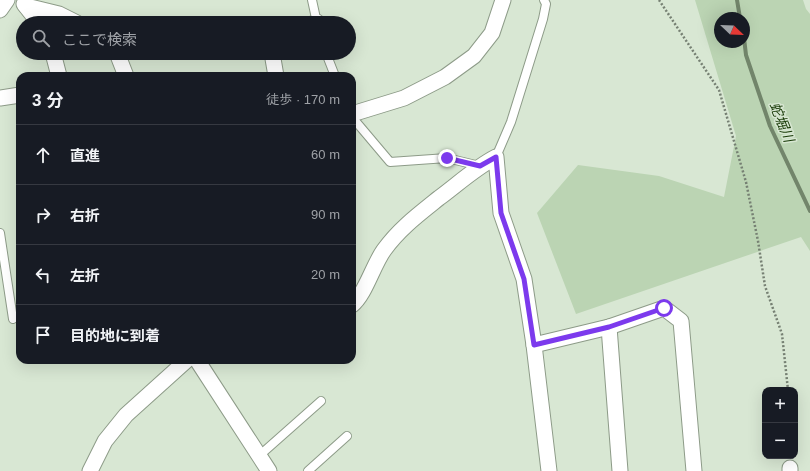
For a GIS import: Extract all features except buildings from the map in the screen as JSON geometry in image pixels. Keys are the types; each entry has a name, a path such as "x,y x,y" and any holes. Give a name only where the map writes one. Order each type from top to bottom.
{"street":[{"path":"0,10 7,0"},
{"path":"356,115 404,98 445,77 474,56 492,33 503,0"},
{"path":"23,3 33,16"},
{"path":"23,3 63,16"},
{"path":"55,60 58,72"},
{"path":"120,60 124,72"},
{"path":"273,60 275,72"},
{"path":"0,98 16,96"},
{"path":"356,302 383,251 401,229 480,166 496,157 501,213 524,279 534,345 549,471"},
{"path":"534,345 609,327 664,308 681,321 694,471"},
{"path":"609,327 620,471"},
{"path":"90,471 105,441 126,415 183,364"},
{"path":"200,364 269,471"}],"lane":[{"path":"312,0 315,16"},
{"path":"496,157 511,122 543,19 546,4 544,0"},
{"path":"329,60 333,72"},
{"path":"356,121 390,162 447,158 480,166"},
{"path":"0,233 13,319 16,317"},
{"path":"260,455 321,401"},
{"path":"308,471 347,436"}],"path":[{"path":"659,0 719,90 746,182 758,241 765,286 782,334 788,387"}],"green space":[{"path":"695,0 803,0 806,9 810,14 810,251 801,237 576,314 537,213 578,165 659,176 724,197 736,136"}],"waterway":[{"name":"蛇堀川","path":"737,0 739,12"},
{"name":"蛇堀川","path":"745,48 746,55 770,126 810,211"}],"route":[{"path":"447,158 480,166 496,157 501,213 524,279 534,345 609,327 664,308"}]}
